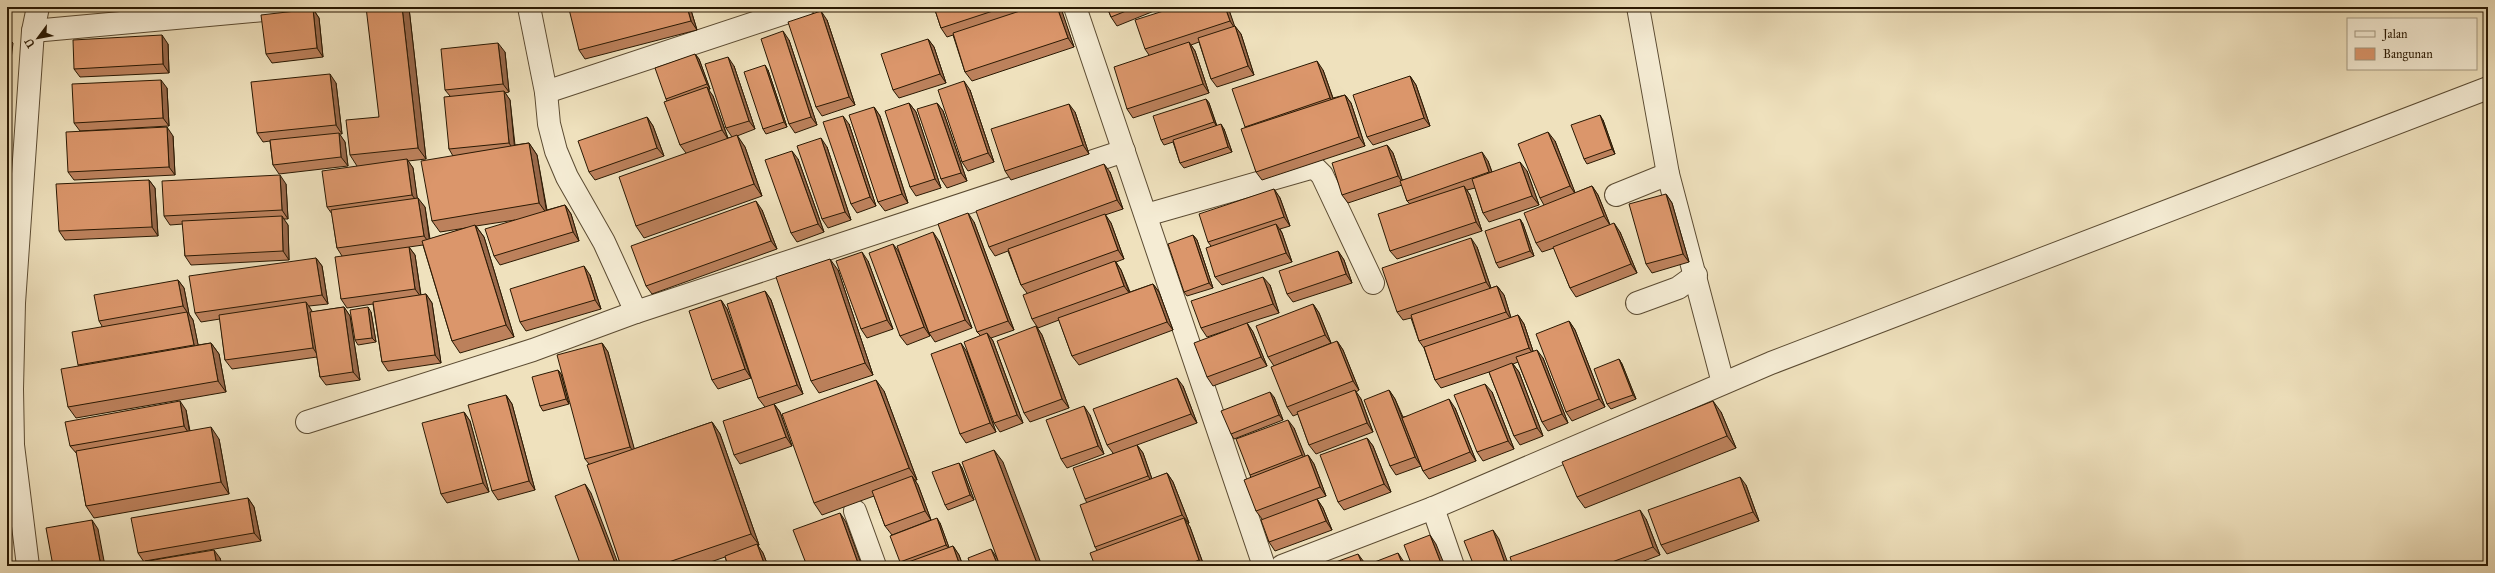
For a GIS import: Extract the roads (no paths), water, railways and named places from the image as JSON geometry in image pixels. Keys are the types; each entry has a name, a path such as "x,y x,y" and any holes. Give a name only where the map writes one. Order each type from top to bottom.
{"street":[{"path":"28,566 13,445 12,389 14,302 33,32 38,7"},
{"path":"33,32 296,7"},
{"path":"530,7 546,92 549,124 556,151 571,184 604,242 636,312"},
{"path":"546,92 803,7"},
{"path":"1075,7 1264,566"},
{"path":"1638,7 1668,174 1726,382"},
{"path":"1282,566 1433,508 1772,363 2488,88"},
{"path":"307,422 533,350 636,312 1124,151"},
{"path":"1146,215 1314,167 1322,175 1373,282"},
{"path":"1616,196 1668,174"},
{"path":"1637,303 1678,288 1696,275"},
{"path":"1433,508 1453,566"},
{"path":"855,511 875,566"}]}
